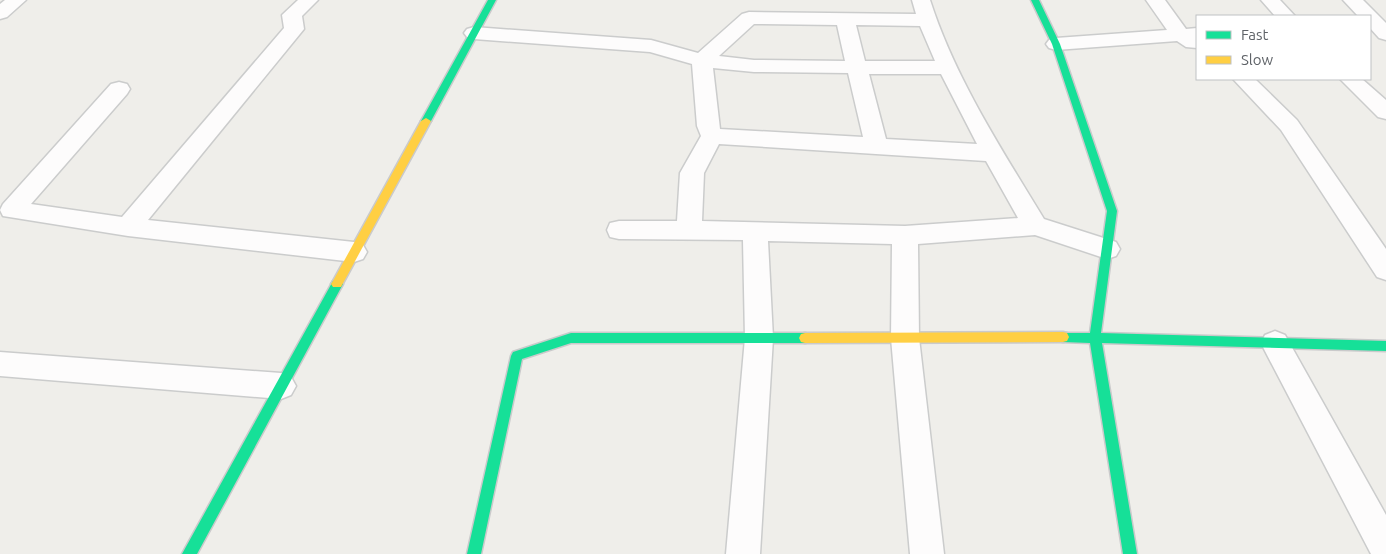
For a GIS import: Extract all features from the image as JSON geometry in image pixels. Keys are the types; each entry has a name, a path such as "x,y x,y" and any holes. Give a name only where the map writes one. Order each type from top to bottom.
{"street":[{"path":"0,13 17,0"},
{"path":"128,227 294,29 292,15 309,0"},
{"path":"189,554 492,0"},
{"path":"1035,0 1056,44 1112,211 1095,337 1130,554"},
{"path":"1156,0 1189,35 1196,46"},
{"path":"1270,0 1284,15"},
{"path":"1352,0 1368,15"},
{"path":"702,60 748,18 845,19 924,10 948,68 991,153 1035,226"},
{"path":"845,19 876,146"},
{"path":"474,32 651,46 702,60 754,66 948,68"},
{"path":"1056,44 1189,35"},
{"path":"702,60 708,126 712,136"},
{"path":"1243,80 1289,125 1386,270"},
{"path":"1351,80 1386,112"},
{"path":"119,89 12,210 128,227 354,252"},
{"path":"712,136 991,153"},
{"path":"689,230 692,173 712,136"},
{"path":"619,230 755,230 905,235 1035,226 1107,249"},
{"path":"743,554 759,338 755,230"},
{"path":"905,235 905,338 927,554"},
{"path":"474,554 517,356 571,338 1095,337 1386,346"},
{"path":"1275,343 1386,548"},
{"path":"0,364 281,386"}],"traffic: fast":[{"path":"426,121 492,0"},
{"path":"1035,0 1056,44 1112,211 1095,337 1130,554"},
{"path":"189,554 337,284"},
{"path":"1063,337 1386,346"},
{"path":"474,554 517,356 571,338 805,338"}],"traffic: slow":[{"path":"337,284 426,121"},
{"path":"805,338 1063,337"}]}
